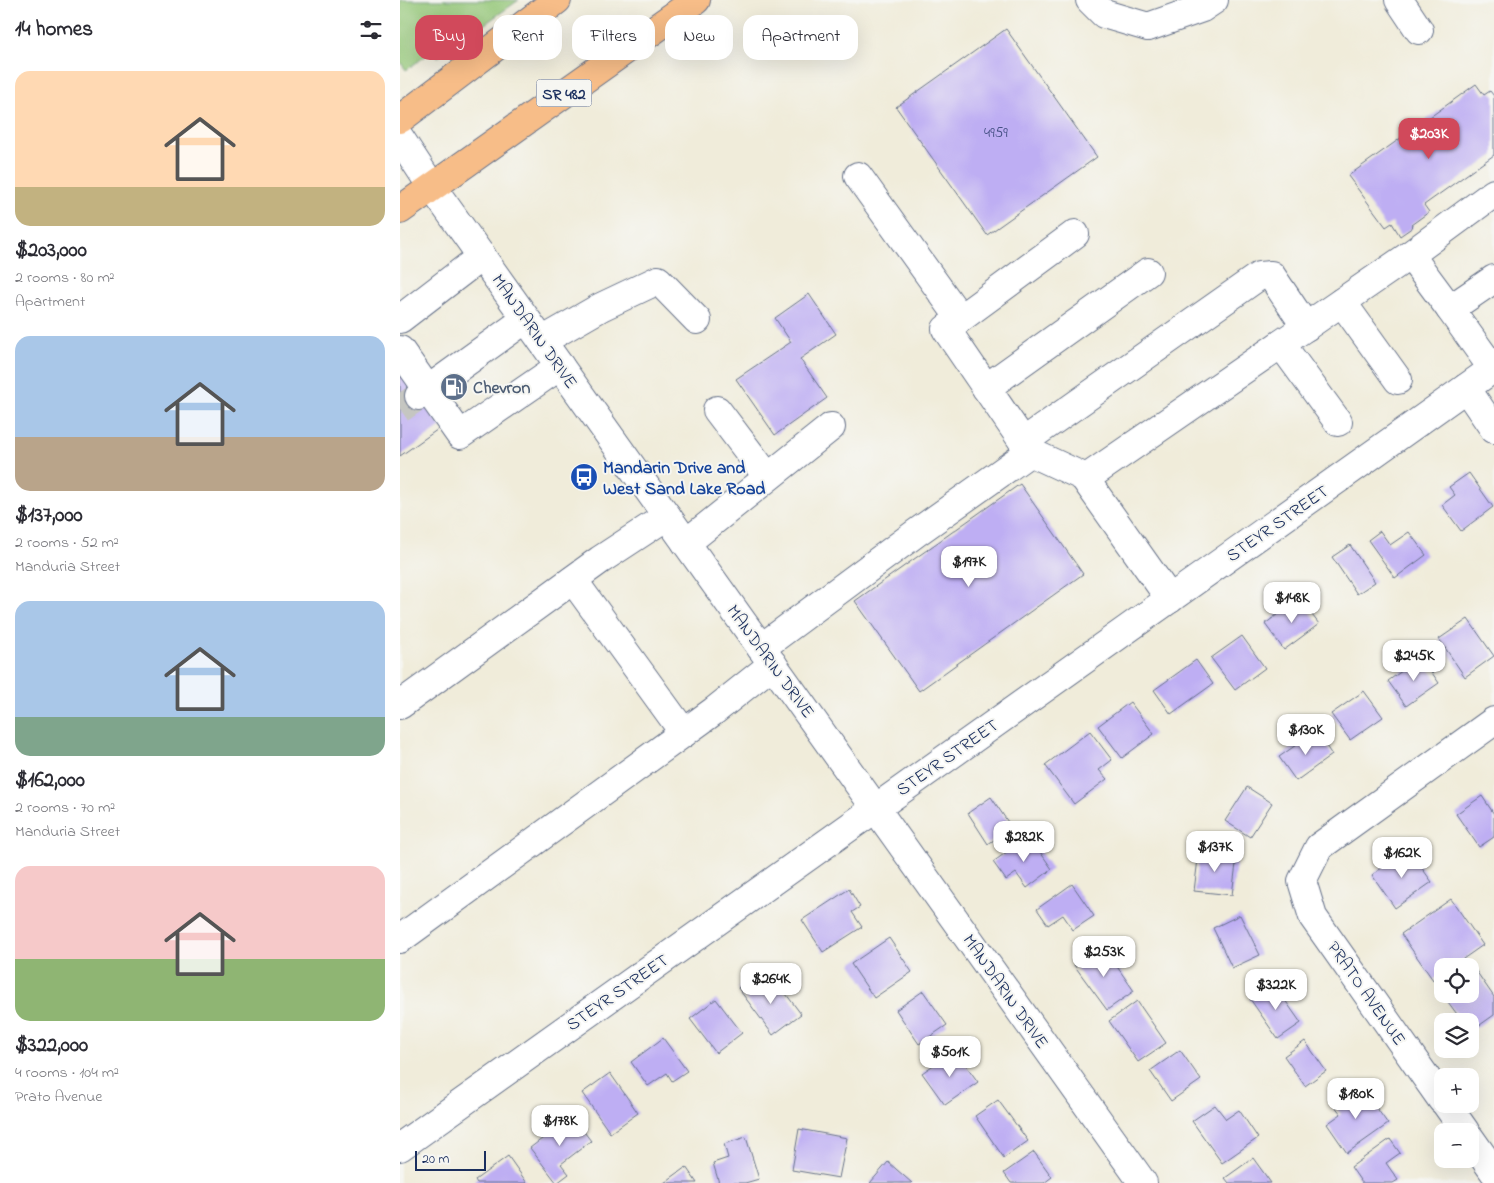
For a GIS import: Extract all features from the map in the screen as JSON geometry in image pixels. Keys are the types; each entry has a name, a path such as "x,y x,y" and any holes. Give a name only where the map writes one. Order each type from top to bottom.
{"main road":[{"path":"400,119 556,0"},
{"name":"SR 482","path":"400,210 696,0"}],"street":[{"path":"1090,0 1104,14 1148,27 1202,8 1214,0"},
{"path":"1399,0 1419,30"},
{"name":"MANDARIN DRIVE","path":"400,138 432,187 1143,1183"},
{"path":"858,176 960,318"},
{"path":"1086,478 1410,255 1494,193"},
{"path":"1075,234 946,329 1026,447 1086,478 1170,599"},
{"path":"1410,255 1493,368"},
{"path":"400,319 482,256"},
{"path":"986,388 1148,272"},
{"path":"400,939 684,733 767,656 916,533 1026,447 1259,276 1270,275 1306,327"},
{"path":"1450,309 1494,279"},
{"path":"542,341 601,308 658,280 697,320"},
{"path":"1342,302 1398,380"},
{"path":"424,393 526,319"},
{"path":"1281,344 1338,422"},
{"path":"405,363 424,393 460,435 560,366"},
{"name":"STEYR STREET","path":"400,1147 1493,368"},
{"path":"1466,388 1494,429"},
{"path":"717,410 767,476"},
{"path":"686,543 767,476 831,427"},
{"path":"400,705 573,580 667,516"},
{"path":"573,580 684,733"},
{"name":"PRATO AVENUE","path":"1434,1089 1313,917 1302,881 1319,847 1494,722"},
{"path":"1479,1151 1494,1172"}],"green space":[{"path":"400,0 519,0 498,15 493,15 493,18 483,25 483,15 415,15 415,60 420,60 406,70 400,62"}],"building":[{"path":"1006,29 1097,157 987,235 896,107"},
{"path":"1476,84 1484,95 1490,91 1494,96 1494,155 1424,205 1429,212 1400,236 1392,223 1386,227 1348,176"},
{"path":"809,294 836,334 800,359 827,398 775,435 736,379 791,342 775,318"},
{"path":"400,369 441,427 400,456"},
{"path":"1469,473 1493,507 1461,531 1442,505 1455,495 1449,487"},
{"path":"1020,484 1083,574 919,691 855,601"},
{"path":"1380,531 1390,545 1409,532 1426,555 1395,578 1368,540"},
{"path":"1350,545 1375,582 1357,594 1332,557"},
{"path":"1299,598 1319,624 1284,650 1265,624"},
{"path":"1468,619 1494,656 1465,677 1439,639"},
{"path":"1242,636 1265,668 1235,690 1211,658"},
{"path":"1421,657 1439,683 1406,706 1388,681"},
{"path":"1196,660 1213,684 1171,714 1154,690"},
{"path":"1364,691 1383,717 1350,740 1331,714"},
{"path":"1130,702 1154,734 1122,758 1098,726"},
{"path":"1090,731 1112,760 1099,770 1107,779 1074,804 1045,765"},
{"path":"1316,731 1332,755 1296,781 1279,757"},
{"path":"1247,787 1272,803 1250,837 1225,821"},
{"path":"1482,796 1494,814 1494,837 1479,847 1456,814"},
{"path":"991,797 1012,828 988,844 968,813"},
{"path":"1029,836 1052,869 1027,888 1016,873 1006,880 993,862"},
{"path":"1408,849 1432,882 1395,908 1372,875"},
{"path":"1199,851 1237,856 1232,895 1194,891"},
{"path":"1072,884 1094,916 1073,930 1063,915 1048,925 1037,909"},
{"path":"849,889 860,907 852,912 862,927 823,952 802,920"},
{"path":"1451,899 1483,945 1464,958 1434,958 1433,980 1401,934"},
{"path":"1240,915 1260,955 1232,968 1213,928"},
{"path":"889,938 912,972 874,998 851,964"},
{"path":"1102,945 1134,991 1107,1010 1074,965"},
{"path":"1479,975 1494,997 1494,1015 1479,1026 1479,1013 1456,1013 1449,1003 1479,1003"},
{"path":"750,978 762,994 777,982 801,1014 773,1035 738,988"},
{"path":"1273,983 1301,1023 1278,1039 1250,999"},
{"path":"923,991 947,1025 919,1044 896,1010"},
{"path":"716,999 742,1033 716,1053 690,1019"},
{"path":"1137,1001 1166,1043 1138,1062 1109,1021"},
{"path":"663,1038 687,1071 672,1081 667,1073 648,1086 631,1062"},
{"path":"1305,1041 1326,1071 1305,1086 1284,1056"},
{"path":"955,1050 978,1082 945,1105 922,1073"},
{"path":"1180,1050 1201,1080 1171,1101 1150,1071"},
{"path":"610,1073 638,1113 610,1133 582,1093"},
{"path":"1361,1086 1388,1124 1347,1153 1327,1124 1341,1114 1334,1105"},
{"path":"998,1100 1028,1141 1004,1158 975,1116"},
{"path":"1215,1105 1226,1119 1239,1110 1258,1138 1222,1163 1192,1121"},
{"path":"572,1116 591,1141 561,1164 569,1174 557,1183 530,1148"},
{"path":"799,1129 847,1138 839,1178 792,1170"},
{"path":"746,1137 759,1179 745,1183 719,1183 713,1163 728,1158 724,1144"},
{"path":"1390,1139 1400,1153 1386,1163 1398,1180 1393,1183 1362,1183 1351,1167"},
{"path":"1034,1152 1052,1177 1044,1183 1011,1183 1004,1173"},
{"path":"508,1156 527,1183 477,1183 475,1180"},
{"path":"1253,1158 1271,1183 1229,1183 1225,1178"},
{"path":"888,1162 912,1183 870,1183"},
{"path":"686,1167 697,1183 664,1183"}],"tunnel":[{"path":"400,409 419,396"}],"place":[{"name":"Chevron","path":"454,387"},
{"name":"Mandarin Drive and West Sand Lake Road","path":"584,477"}]}
